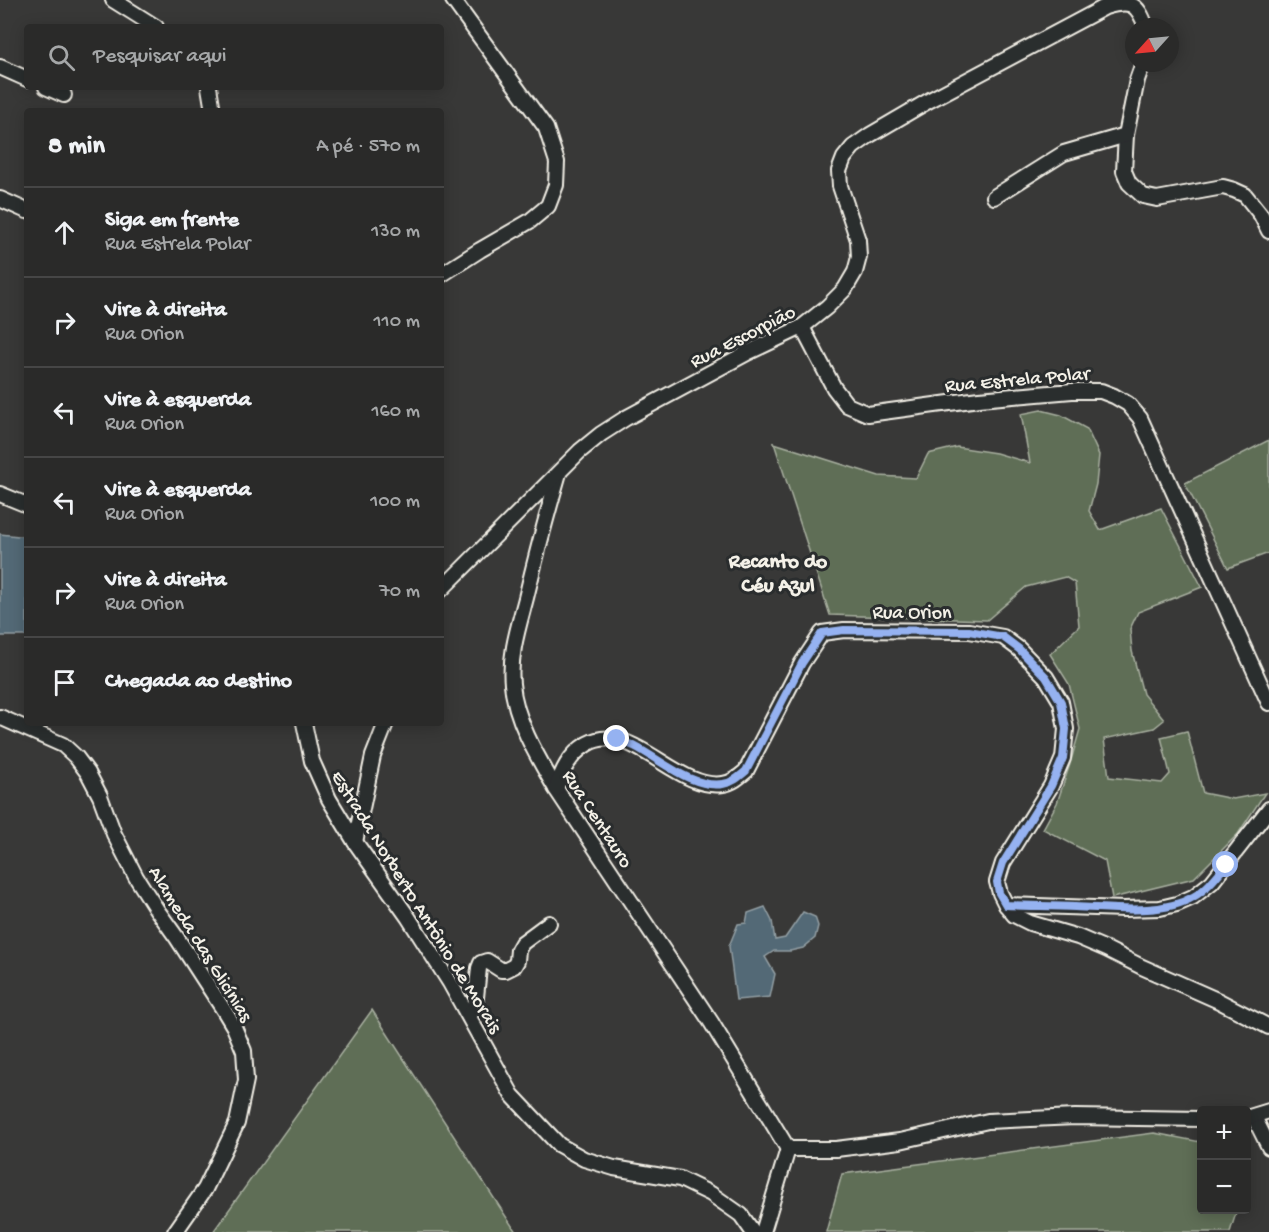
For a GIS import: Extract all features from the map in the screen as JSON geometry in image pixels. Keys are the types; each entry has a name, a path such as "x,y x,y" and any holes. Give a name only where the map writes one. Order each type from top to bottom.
{"street":[{"path":"113,0 151,24"},
{"path":"444,273 530,221 548,206 556,185 557,162 546,128 453,0"},
{"name":"Rua Escorpião","path":"444,587 559,472 601,434 626,418 747,353 802,327 845,289 855,272 859,257 858,240 840,186 839,171 844,158 853,147 930,100 1105,7 1120,2 1131,4 1140,11 1143,18"},
{"path":"0,67 24,78"},
{"path":"1140,72 1126,135 1124,171 1129,183 1143,196 1157,199 1223,187 1234,190 1245,195 1261,215 1269,231"},
{"path":"54,90 64,94"},
{"path":"210,90 212,108"},
{"path":"994,197 1064,153 1126,135"},
{"path":"0,199 24,210"},
{"name":"Rua Estrela Polar","path":"802,327 834,388 848,405 868,414 979,399 1072,391 1101,391 1128,404 1140,418 1269,703"},
{"name":"Rua Centauro","path":"559,472 516,636 512,684 517,708 534,750 556,789 711,1022 788,1149"},
{"path":"0,494 24,504"},
{"name":"Rua Orion","path":"556,789 568,761 581,748 592,741 604,738 617,739 635,747 694,780 712,785 736,780 746,771 802,663 822,633 844,630 969,631 1003,637 1019,649 1046,677 1061,702 1066,729 1063,758 1051,786 1003,863 997,882 999,893 1006,905"},
{"name":"Alameda das Glicínias","path":"0,717 63,745 88,773 100,796 114,834 136,877 225,1012 244,1051 246,1080 237,1123 206,1189 175,1232"},
{"name":"Estrada Norberto Antônio de Morais","path":"305,726 312,761 329,800 450,983 512,1095 559,1145 584,1160 614,1168 680,1179 711,1194 741,1215 753,1232"},
{"path":"355,842 373,756 385,726"},
{"path":"1006,905 1124,909 1160,908 1177,904 1193,897 1212,882 1269,809"},
{"path":"1006,905 1014,915 1030,923 1078,937 1106,949 1219,1001 1269,1027"},
{"path":"469,1016 475,1007 481,963 487,961 501,970 514,966 522,943 549,923"},
{"path":"1251,1117 1269,1111"},
{"path":"763,1232 788,1149 836,1149 900,1142 988,1121 1075,1117 1197,1119"},
{"path":"1251,1119 1269,1147"}],"green space":[{"path":"1041,410 1061,415 1087,429 1099,455 1096,484 1089,511 1100,530 1161,508 1202,587 1138,612 1130,629 1132,651 1143,694 1164,720 1154,728 1104,739 1109,777 1162,783 1170,774 1161,737 1187,731 1203,793 1233,799 1265,793 1238,834 1194,878 1112,898 1105,861 1043,829 1057,803 1080,729 1069,684 1050,654 1079,626 1075,583 1065,577 1026,587 987,620 830,615 774,443 879,476 916,478 928,454 957,447 996,453 1030,463 1021,414"},
{"path":"1269,440 1269,553 1228,568 1185,483"},
{"path":"372,1010 516,1232 213,1232"},
{"path":"1154,1133 1197,1141 1197,1214 1236,1214 1230,1232 826,1232 842,1174"}],"water":[{"path":"0,534 24,537 24,636 0,636"},
{"path":"765,907 772,921 775,940 785,938 803,912 815,917 818,926 815,938 803,948 774,951 765,957 775,974 770,997 736,1000 729,946 738,924 746,923 748,913"}],"district":[{"name":"Recanto do Céu Azul","path":"778,572"}],"route":[{"path":"617,739 694,780 712,785 724,784 736,780 746,771 802,663 822,633 844,630 969,631 1003,637 1019,649 1046,677 1061,702 1066,729 1063,758 1051,786 1003,863 997,882 999,893 1006,905 1160,908 1193,897 1212,882 1226,865"}]}
